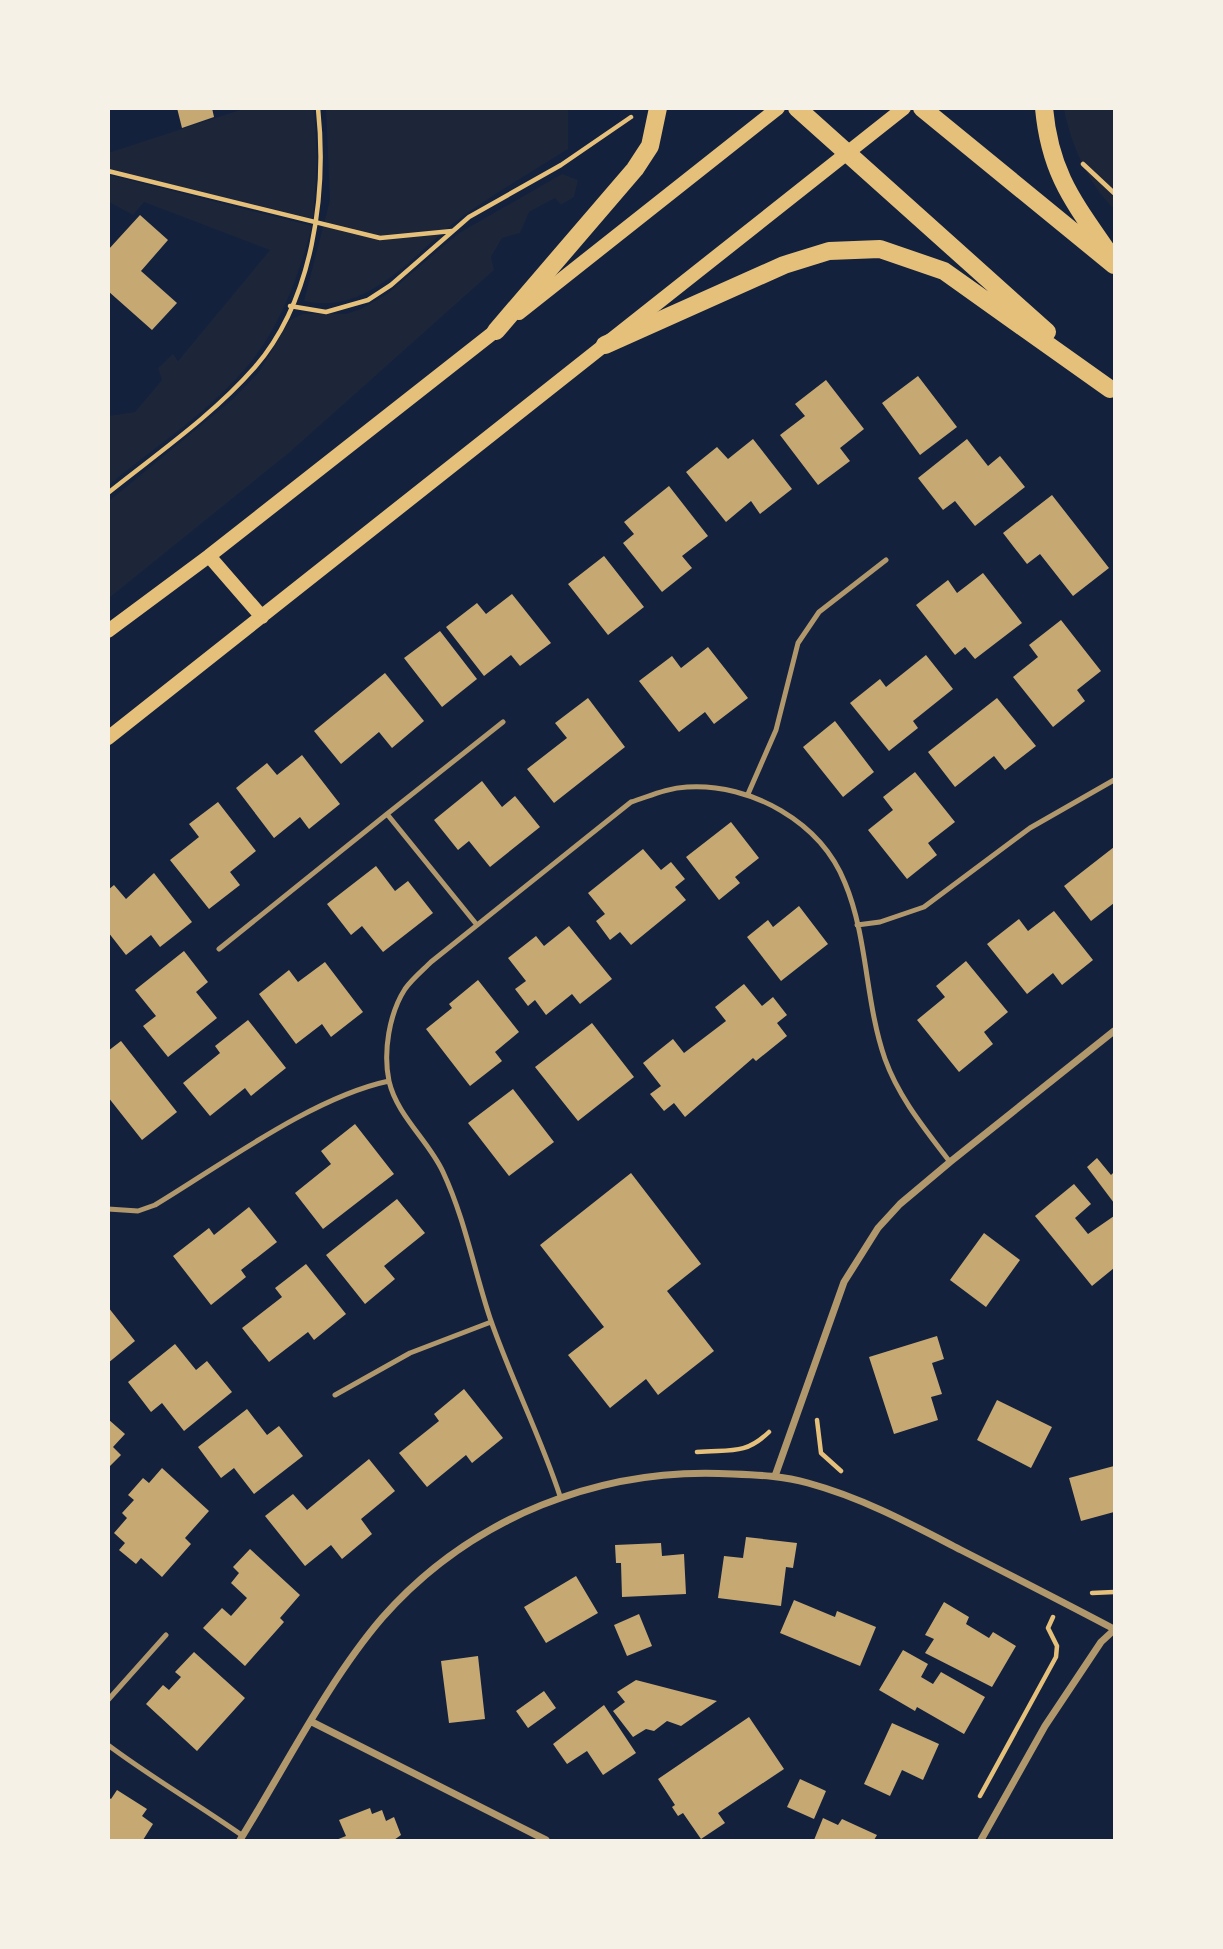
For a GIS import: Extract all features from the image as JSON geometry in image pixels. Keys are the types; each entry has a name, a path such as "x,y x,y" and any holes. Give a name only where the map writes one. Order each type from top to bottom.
{"main road":[{"path":"496,331 635,169 650,146 658,108"},
{"path":"108,631 209,556 778,108"},
{"path":"797,108 1112,391"},
{"path":"108,738 904,108"},
{"path":"922,108 1115,264"},
{"path":"1044,108 1047,144 1063,187 1115,264"},
{"path":"606,345 784,265 829,251 880,249 944,271 1112,391"},
{"path":"209,556 262,617"}],"street":[{"path":"775,1476 844,1282 878,1228 900,1204 950,1162 1115,1031"},
{"path":"242,1838 340,1676 382,1618 433,1569 493,1528 560,1496 637,1476 691,1472 775,1476 807,1483 872,1504 1115,1630 1101,1642 1045,1726 981,1840"},
{"path":"312,1722 546,1840"}],"lane":[{"path":"748,794 776,730 798,643 819,612 886,560"},
{"path":"219,949 503,722"},
{"path":"857,925 880,922 924,907 1030,828 1115,780"},
{"path":"560,1496 543,1444 491,1322 462,1221 442,1170 395,1098 389,1081 387,1061 391,1023 405,989 431,962 631,802 667,789 687,787 707,787 748,794 787,816 823,845 845,883 857,925 886,1059 908,1107 950,1162"},
{"path":"387,814 477,925"},
{"path":"108,1209 138,1211 155,1205 320,1106 365,1086 389,1081"},
{"path":"335,1395 410,1353 491,1322"},
{"path":"108,1700 166,1635"},
{"path":"108,1745 242,1838"}],"path":[{"path":"108,493 220,403 256,366 290,306 304,271 316,225 322,173 318,108"},
{"path":"290,306 326,312 368,300 391,285 452,231 493,201 561,165 634,116"},
{"path":"108,171 316,225 380,238 452,231"},
{"path":"684,1453 733,1452 756,1445 772,1429"},
{"path":"977,1802 1056,1657 1057,1646 1048,1628 1053,1617"}],"shaded area":[{"path":"243,109 314,109 317,161 313,219 109,170 108,153"},
{"path":"326,109 568,109 568,149 463,216 391,277 371,290 351,299 328,303 304,301 330,200"},
{"path":"1064,109 1114,109 1114,209 1096,187 1082,163"},
{"path":"562,174 578,180 574,197 561,205 555,198 529,212 520,233 502,238 491,257 494,270 290,452 109,598 109,501 233,399 259,372 290,320 303,314 346,314 361,309 387,294 459,233"},
{"path":"109,175 312,226 288,297 272,331 251,362 201,412 109,485 109,416 135,412 162,380 158,368 173,354 178,361 270,250 144,202 133,215 109,202"}],"building":[{"path":"177,108 212,108 214,117 182,128"},
{"path":"140,215 168,240 141,271 177,303 152,330 108,291 108,250"},
{"path":"918,376 957,427 920,455 882,403"},
{"path":"826,380 864,429 840,448 850,461 818,485 780,435 805,416 795,404"},
{"path":"753,439 792,489 760,514 751,501 726,522 686,472 717,447 728,459"},
{"path":"967,439 988,466 1000,456 1025,487 975,526 955,501 943,510 918,478"},
{"path":"669,486 708,536 682,556 692,568 662,592 623,543 634,534 624,522"},
{"path":"1052,495 1109,568 1073,596 1040,554 1027,564 1003,533"},
{"path":"604,556 644,607 608,635 568,584"},
{"path":"983,573 1022,623 975,659 965,647 955,655 916,605 948,580 957,593"},
{"path":"512,594 551,643 520,666 511,655 484,676 446,627 477,603 486,614"},
{"path":"1061,620 1101,671 1077,690 1085,701 1053,727 1013,677 1038,657 1029,645"},
{"path":"440,631 477,679 442,707 404,658"},
{"path":"708,647 748,698 714,724 705,712 679,732 639,681 672,656 681,668"},
{"path":"926,655 953,689 913,721 918,728 889,751 850,703 880,679 886,687"},
{"path":"385,673 424,721 392,748 379,732 341,764 314,731"},
{"path":"588,698 625,747 554,803 527,769 567,738 555,723"},
{"path":"997,698 1036,746 1005,770 994,756 955,787 928,752"},
{"path":"835,721 874,772 843,797 803,747"},
{"path":"302,755 340,804 309,829 300,817 274,838 236,788 267,763 277,775"},
{"path":"915,772 955,822 928,843 937,855 907,879 868,830 893,810 883,797"},
{"path":"482,781 502,807 515,796 540,827 490,867 469,841 458,850 434,820"},
{"path":"218,802 256,851 230,872 240,885 209,909 170,860 199,837 189,824"},
{"path":"731,822 759,858 735,877 740,883 719,900 686,857"},
{"path":"1114,847 1114,903 1091,921 1064,886"},
{"path":"643,849 661,870 671,862 685,879 675,887 686,900 631,945 620,932 610,940 596,921 605,914 588,893"},
{"path":"376,866 395,891 408,881 433,913 383,952 362,926 351,935 327,904"},
{"path":"154,873 192,922 160,947 151,935 126,955 108,932 108,890 114,885 126,899"},
{"path":"799,906 828,944 781,981 747,937 768,920 773,927"},
{"path":"1054,911 1093,960 1062,985 1053,973 1027,994 987,944 1019,919 1028,931"},
{"path":"569,926 612,979 580,1004 572,994 546,1015 535,1000 528,1006 515,989 526,981 508,958 536,936 544,946"},
{"path":"184,951 208,982 196,992 217,1018 168,1057 143,1026 156,1016 135,990"},
{"path":"966,961 1008,1012 984,1032 993,1044 959,1072 917,1020 945,997 936,986"},
{"path":"325,962 363,1012 331,1037 322,1024 296,1044 259,994 289,970 298,982"},
{"path":"478,980 519,1032 495,1052 502,1061 470,1086 426,1029 452,1008 449,1004"},
{"path":"744,984 762,1006 773,997 787,1015 777,1023 787,1036 756,1061 753,1058 685,1117 674,1103 664,1111 650,1094 661,1086 643,1063 673,1039 684,1053 726,1021 715,1007"},
{"path":"248,1020 286,1068 251,1096 245,1088 210,1116 183,1083 220,1053 215,1046"},
{"path":"592,1023 634,1077 578,1121 535,1067"},
{"path":"121,1041 177,1112 142,1140 108,1097 108,1051"},
{"path":"513,1089 554,1142 509,1176 468,1123"},
{"path":"355,1124 394,1174 323,1229 295,1193 331,1164 321,1151"},
{"path":"1097,1158 1111,1175 1114,1172 1114,1203 1087,1167"},
{"path":"631,1173 701,1264 667,1291 714,1351 658,1395 646,1379 610,1408 568,1355 604,1327 540,1245"},
{"path":"1074,1184 1091,1204 1075,1218 1088,1234 1114,1216 1114,1268 1092,1286 1035,1216"},
{"path":"397,1199 425,1233 384,1266 395,1279 365,1304 326,1255"},
{"path":"249,1207 277,1242 241,1270 246,1277 211,1305 173,1256 209,1228 214,1235"},
{"path":"984,1233 1020,1260 986,1307 950,1280"},
{"path":"306,1264 346,1314 314,1340 308,1332 269,1362 242,1328 282,1297 275,1288"},
{"path":"108,1307 135,1341 108,1363"},
{"path":"937,1336 944,1359 932,1363 942,1394 931,1397 938,1420 894,1434 869,1357"},
{"path":"175,1344 196,1370 207,1361 232,1392 184,1431 162,1403 151,1412 128,1382"},
{"path":"464,1389 503,1438 472,1463 466,1455 427,1487 399,1453 439,1421 434,1414"},
{"path":"997,1400 1052,1427 1031,1468 977,1440"},
{"path":"247,1409 267,1435 279,1426 303,1456 254,1494 234,1468 221,1478 198,1447"},
{"path":"108,1419 125,1434 113,1447 121,1455 108,1468"},
{"path":"369,1459 395,1491 361,1519 372,1534 342,1559 331,1545 305,1566 265,1516 293,1494 307,1510"},
{"path":"1114,1466 1114,1512 1081,1521 1069,1478"},
{"path":"162,1468 209,1511 185,1538 191,1544 162,1577 141,1558 136,1564 119,1550 125,1543 114,1533 127,1518 122,1513 134,1500 128,1495 143,1478 149,1483"},
{"path":"746,1537 797,1543 793,1568 786,1567 781,1606 718,1598 724,1556 743,1558"},
{"path":"661,1543 662,1556 684,1554 686,1594 622,1597 621,1563 616,1563 615,1545"},
{"path":"250,1549 300,1595 280,1618 284,1622 245,1666 203,1628 222,1608 231,1616 247,1598 231,1583 239,1573 233,1567"},
{"path":"576,1576 598,1613 546,1643 524,1607"},
{"path":"794,1600 835,1617 837,1611 876,1627 860,1666 780,1633"},
{"path":"944,1602 969,1617 966,1624 989,1638 993,1632 1016,1646 992,1687 925,1653 934,1639 925,1635"},
{"path":"639,1614 652,1646 627,1656 614,1625"},
{"path":"903,1650 928,1664 921,1677 933,1684 941,1672 985,1697 964,1734 917,1707 915,1711 879,1690"},
{"path":"194,1652 245,1698 197,1751 146,1704 163,1685 169,1690 181,1677 175,1672"},
{"path":"478,1656 485,1719 449,1723 441,1661"},
{"path":"636,1680 717,1701 681,1726 667,1721 654,1731 646,1729 633,1737 613,1711 625,1702 617,1692"},
{"path":"544,1691 556,1708 528,1728 516,1711"},
{"path":"604,1705 636,1753 603,1775 587,1751 567,1764 553,1744"},
{"path":"749,1717 784,1769 718,1813 725,1823 701,1839 683,1813 678,1816 672,1807 675,1805 658,1779"},
{"path":"892,1723 939,1744 923,1780 902,1770 890,1796 864,1784"},
{"path":"800,1779 826,1791 814,1819 787,1807"},
{"path":"117,1790 147,1809 142,1816 153,1824 143,1840 108,1840 108,1797 111,1799"},
{"path":"370,1808 372,1814 382,1810 386,1821 394,1817 401,1835 394,1840 336,1840 346,1836 339,1820"},
{"path":"823,1818 838,1825 842,1819 877,1835 874,1840 814,1840"}]}
